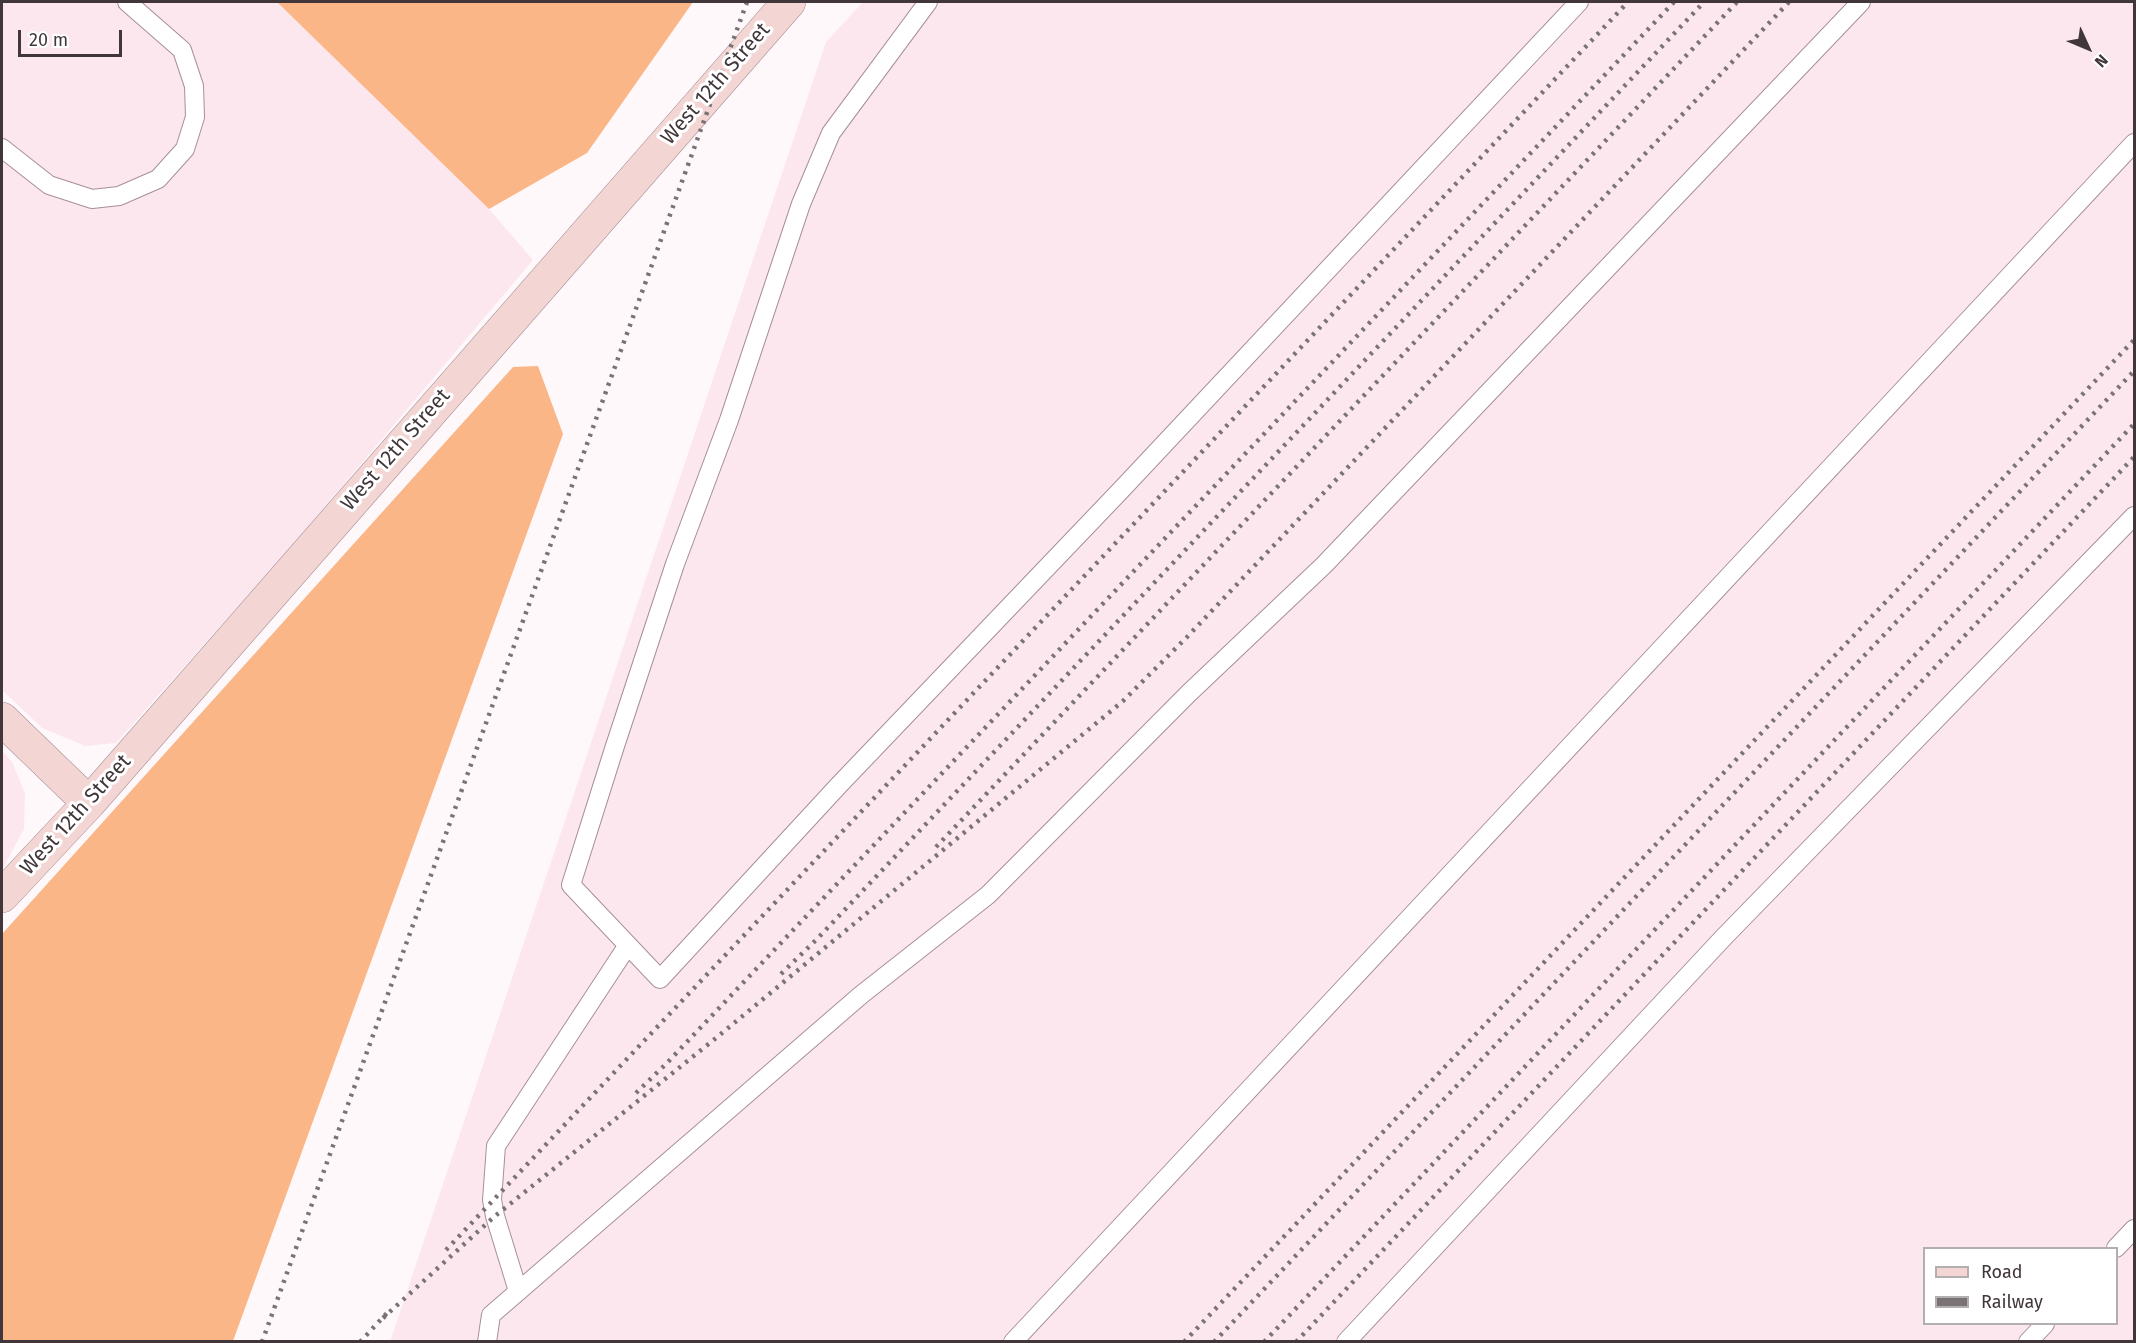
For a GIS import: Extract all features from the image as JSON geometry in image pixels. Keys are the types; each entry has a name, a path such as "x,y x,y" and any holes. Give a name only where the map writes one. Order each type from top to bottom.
{"street":[{"name":"West 12th Street","path":"2,896 88,802 789,2"},
{"path":"2,719 88,802"}],"lane":[{"path":"2,148 49,185 92,199 119,196 158,179 185,149 195,117 194,86 182,50 127,2"},
{"path":"928,2 831,133 801,204 729,420 675,564 571,885 660,979 839,785 1121,490 1579,2"},
{"path":"487,1341 491,1315 861,995 988,894 1189,693 1324,565 1861,2"},
{"path":"1013,1341 2134,143"},
{"path":"1346,1341 1723,938 2134,516"},
{"path":"518,1292 494,1208 496,1146 628,945"},
{"path":"2117,1247 2134,1229"},
{"path":"2028,1341 2043,1325"}],"shaded area":[{"path":"2,2 277,2 489,209 533,260 291,547 116,743 85,746 42,728 2,690"},
{"path":"277,2 693,2 587,153 489,209"},
{"path":"863,2 2134,2 2134,1341 390,1342 826,42"},
{"path":"538,366 563,434 233,1341 2,1341 2,934 513,367"},
{"path":"2,751 12,762 25,793 24,829 2,870"}],"railway":[{"path":"262,1342 747,2"},
{"path":"446,1250 1628,2"},
{"path":"636,1093 1674,2"},
{"path":"781,974 818,938 1704,2"},
{"path":"936,847 1737,2"},
{"path":"383,1318 495,1216 716,1038 1123,701 1187,637 1789,2"},
{"path":"1184,1342 2134,340"},
{"path":"1214,1342 2134,371"},
{"path":"1264,1342 2134,424"},
{"path":"1296,1342 2134,457"},
{"path":"360,1342 387,1313"}]}
